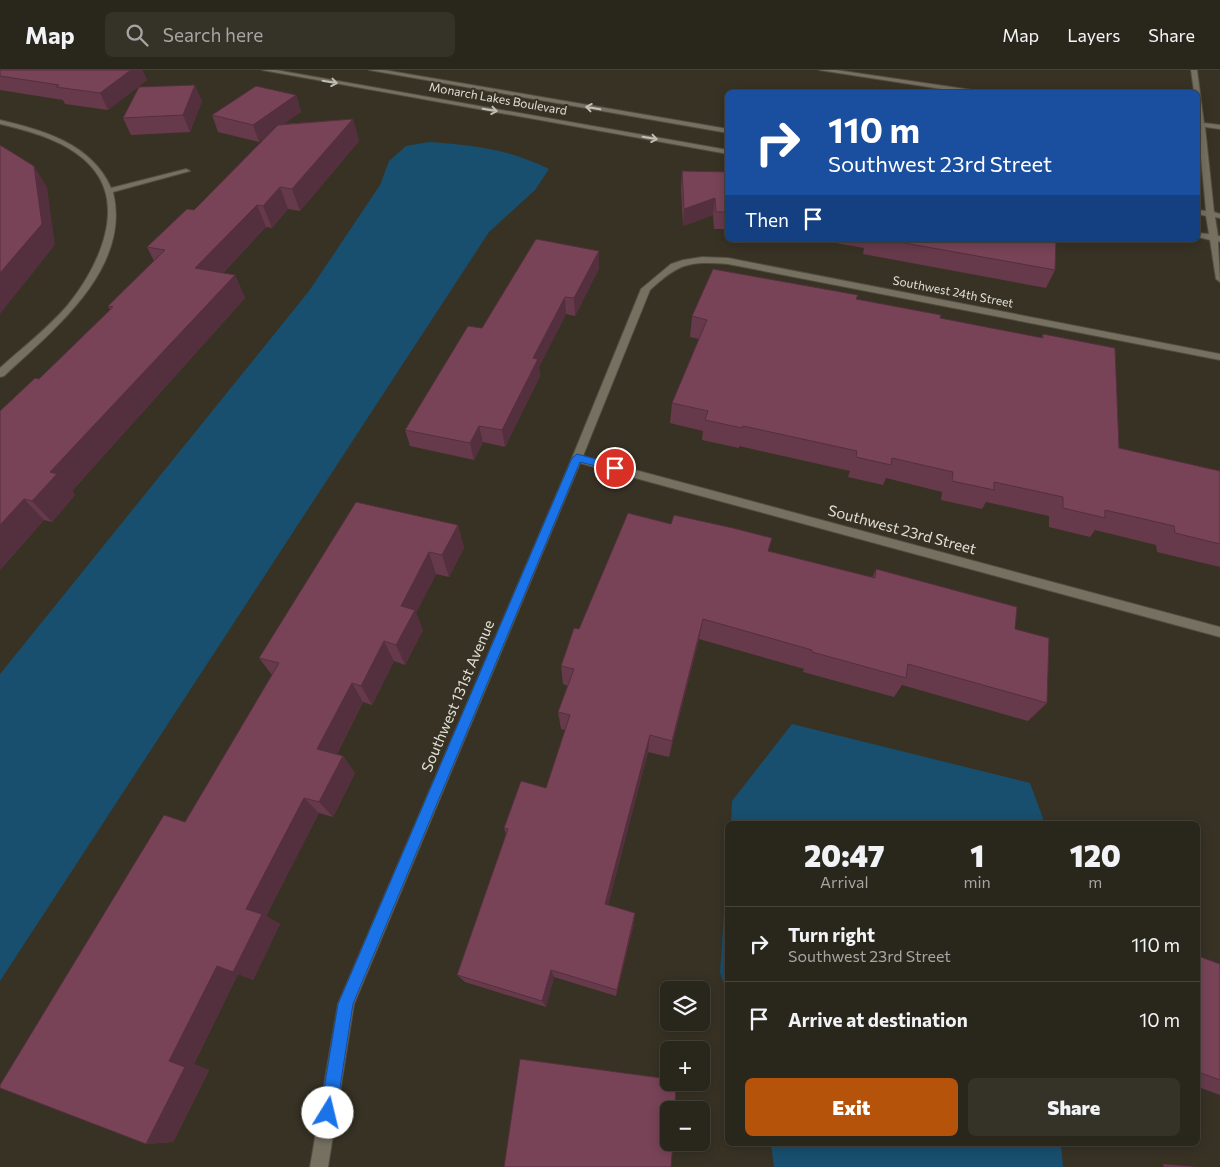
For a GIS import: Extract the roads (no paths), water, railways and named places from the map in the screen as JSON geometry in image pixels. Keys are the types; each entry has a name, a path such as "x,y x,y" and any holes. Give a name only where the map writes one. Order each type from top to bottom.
{"street":[{"name":"Monarch Lakes Boulevard","path":"265,70 725,151"},
{"name":"Monarch Lakes Boulevard","path":"372,70 725,130"},
{"path":"822,70 958,90"},
{"path":"1194,70 1197,90"},
{"path":"0,122 36,130 89,160 100,174 109,191 113,222 107,245 93,277 69,309 0,374"},
{"path":"1220,127 1200,124 1210,214 1217,239 1220,278"},
{"path":"109,191 186,171"},
{"path":"1200,212 1220,216"},
{"path":"1200,235 1217,239"},
{"name":"Southwest 24th Street","path":"681,262 701,259 728,261 1220,357"},
{"name":"Southwest 131st Avenue","path":"319,1167 346,1004 577,458 646,288 665,270 681,262"},
{"name":"Southwest 23rd Street","path":"577,458 1220,632"}],"water":[{"path":"429,142 505,152 549,169 535,190 489,232 0,981 0,674 309,291 380,185 389,161 406,146"},
{"path":"792,724 1030,783 1044,821 731,821 732,801"},
{"path":"725,897 725,987 720,973"},
{"path":"771,1146 1061,1146 1063,1167 774,1167"}]}
